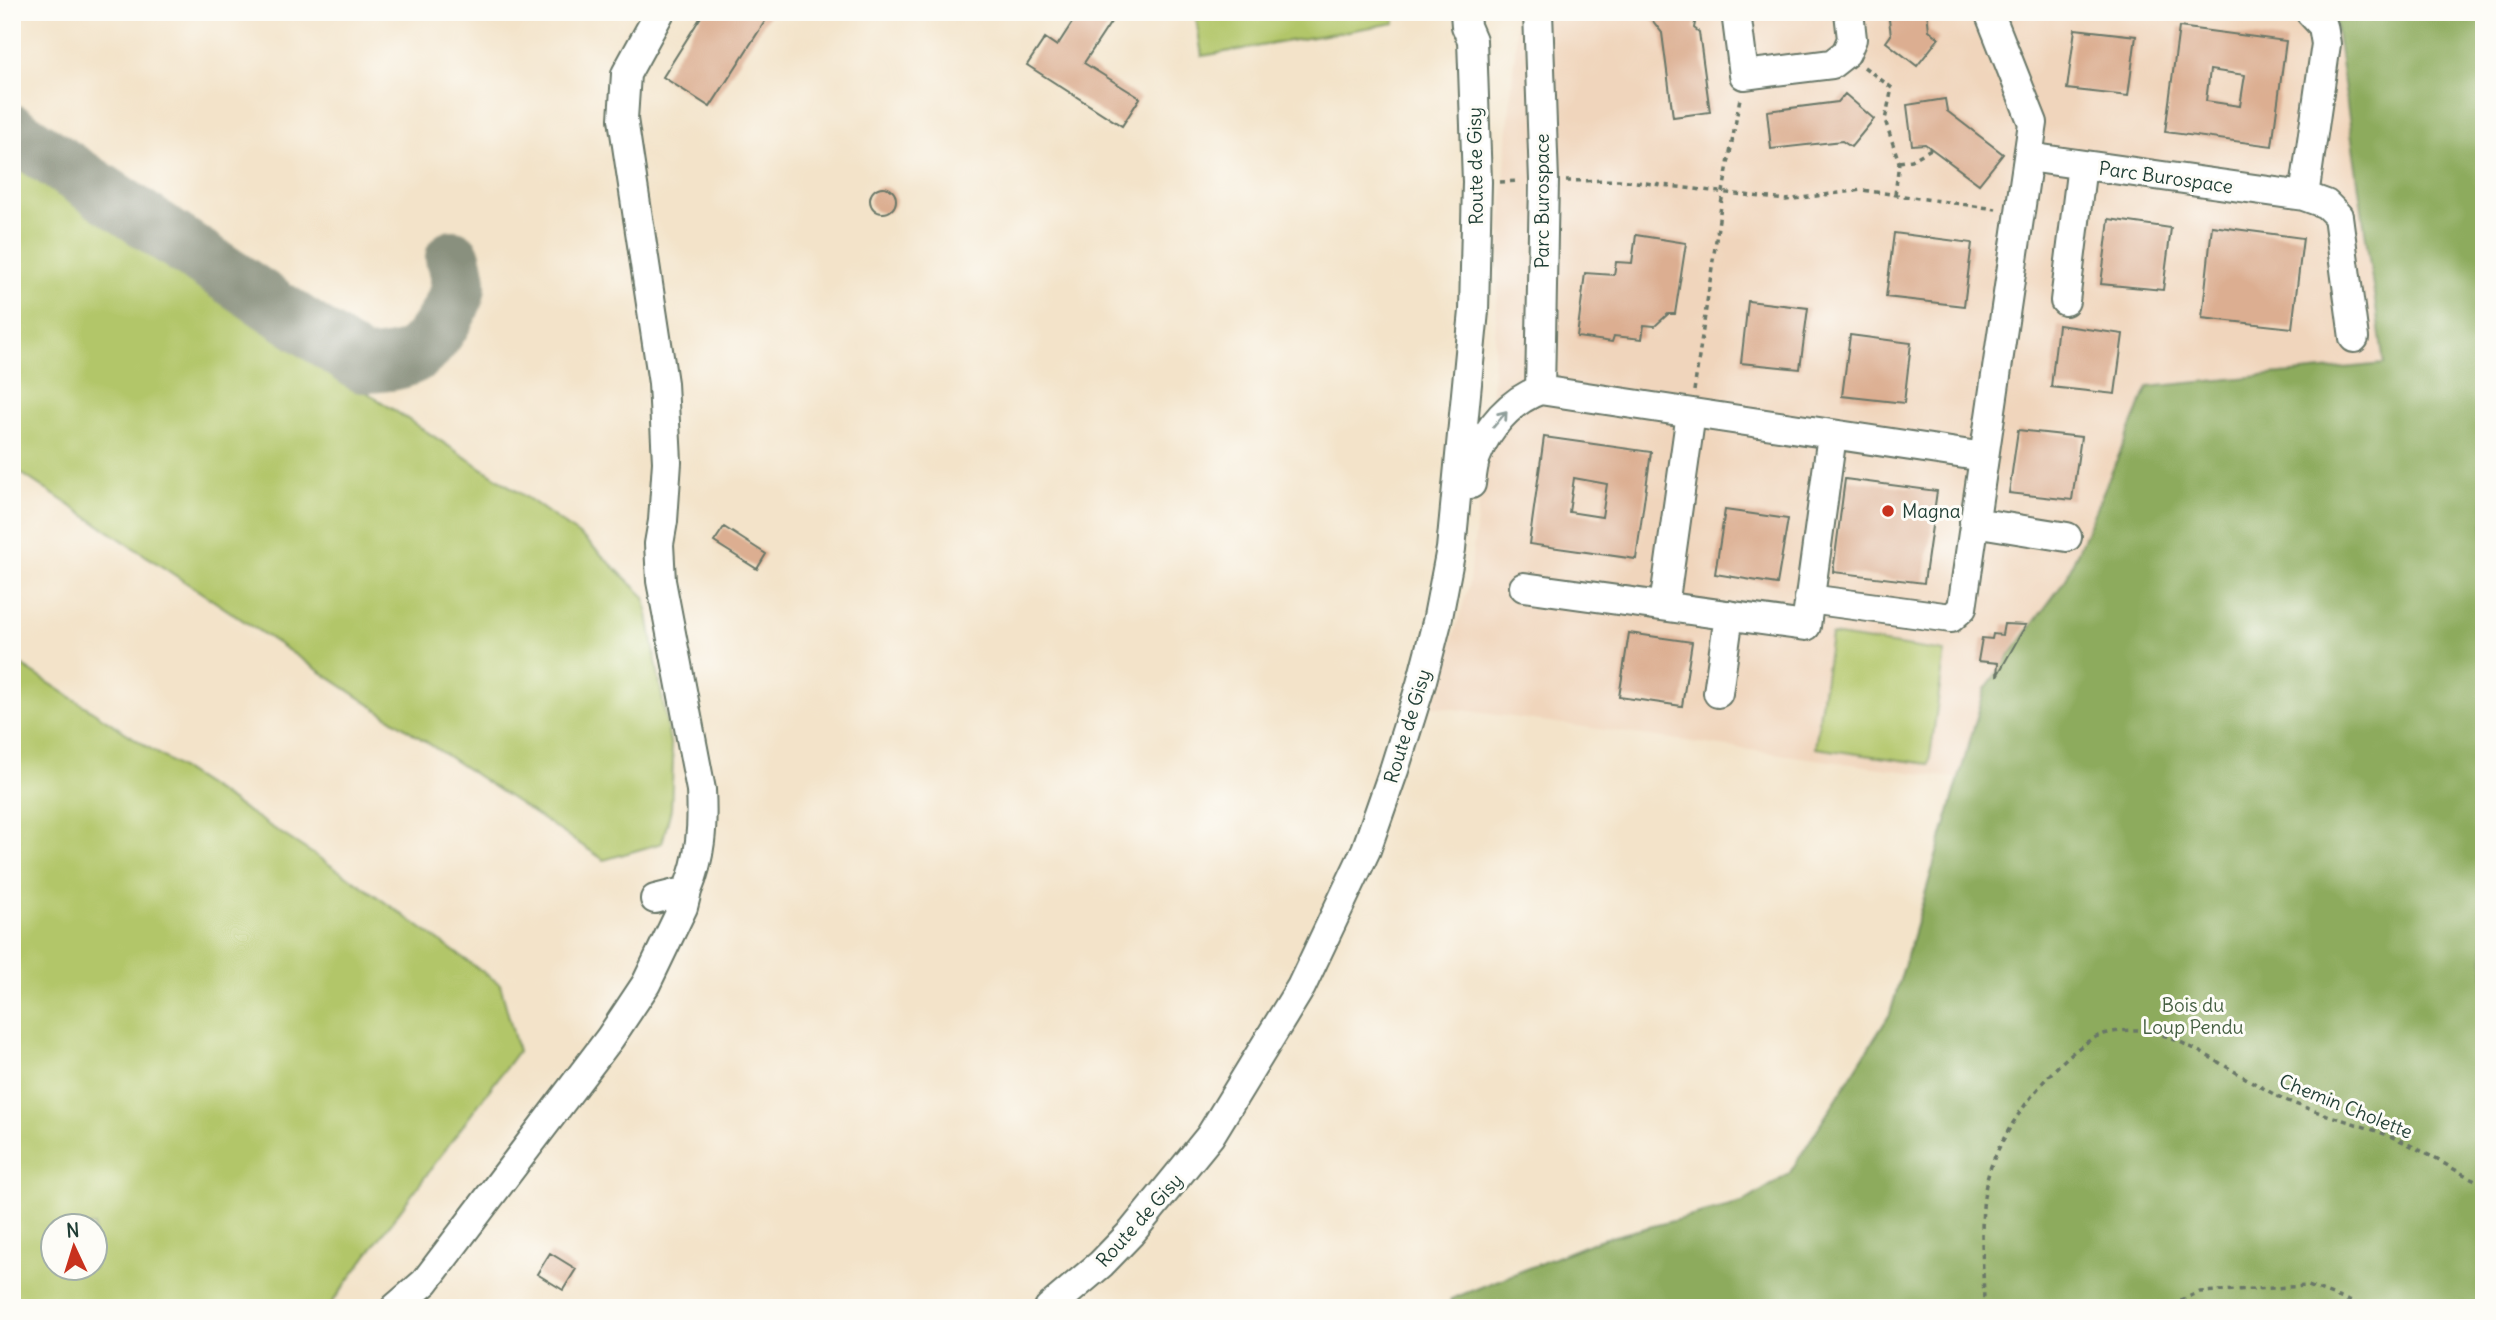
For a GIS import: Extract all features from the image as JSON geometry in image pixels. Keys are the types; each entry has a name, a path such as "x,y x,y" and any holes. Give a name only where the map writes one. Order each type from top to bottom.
{"street":[{"path":"395,1308 425,1282 610,1038 646,984 683,907 702,843 701,790 662,582 659,544 667,462 663,383 623,119 626,74 660,12"},
{"name":"Route de Gisy","path":"1049,1308 1101,1264 1131,1233 1185,1168 1210,1136 1301,987 1366,850 1421,684 1437,622 1451,549 1474,311 1477,182 1472,40 1466,26 1465,12"},
{"name":"Route de Gisy","path":"1472,40 1480,26 1480,12"},
{"name":"Parc Burospace","path":"1538,12 1544,181 1539,390"},
{"path":"1735,12 1744,75 1832,64 1846,53 1852,39 1849,12"},
{"path":"1810,599 1951,618 1962,608 2033,124 1989,12"},
{"path":"2304,196 2326,44 2323,26 2310,12"},
{"name":"Parc Burospace","path":"2028,157 2304,196 2326,204 2338,216 2354,338"},
{"path":"2066,301 2081,165"},
{"path":"1437,622 1459,559 1475,458 1488,433 1506,411 1525,395 1539,390 1984,457"},
{"path":"1664,606 1690,413"},
{"path":"1524,587 1806,626 1832,435"},
{"path":"1974,522 2067,537"},
{"path":"1718,693 1729,615"},
{"path":"655,900 687,891"}],"path":[{"path":"1846,53 1892,88 1885,120 1899,162 1895,195"},
{"path":"1690,413 1723,192 1744,75"},
{"path":"1899,162 1912,160 1931,149"},
{"path":"1477,182 1620,180 1786,200 1862,190 2020,212"},
{"name":"Chemin Cholette","path":"1984,1308 1984,1203 1987,1178 2008,1130 2027,1102 2070,1054 2100,1035 2136,1030 2166,1036 2287,1100 2399,1140 2460,1174 2484,1184"},
{"path":"2162,1308 2200,1292 2308,1286 2368,1308"}],"shaded area":[{"path":"1514,12 2329,12 2335,20 2384,365 2148,387 2066,579 1985,689 1960,779 1432,706 1468,588 1490,421 1506,151 1516,38"}],"green space":[{"path":"1195,12 1394,12 1395,23 1202,56"},
{"name":"Bois du Loup Pendu","path":"2329,12 2484,12 2484,1308 1449,1308 1451,1299 1599,1240 1742,1203 1789,1174 1890,1014 1985,689 2066,579 2148,387 2384,364 2335,20"},
{"path":"12,159 532,501 586,540 645,597 673,760 671,809 662,843 604,860 12,467"},
{"path":"1831,635 1945,652 1929,764 1815,748"},
{"path":"12,659 358,883 500,984 518,1051 328,1308 12,1308"}],"building":[{"path":"704,12 771,12 710,107 663,77"},
{"path":"1079,12 1096,12 1111,22 1084,63 1140,98 1122,126 1027,65 1045,38 1057,46"},
{"path":"1646,12 1691,12 1694,28 1699,32 1710,112 1673,117 1662,33"},
{"path":"1888,12 1927,12 1929,30 1939,38 1917,66 1886,42 1891,35"},
{"path":"2179,27 2286,41 2272,146 2165,132","holes":["2210,70 2245,75 2240,106 2206,101"]},
{"path":"2075,29 2136,36 2128,96 2067,89"},
{"path":"1845,94 1874,119 1851,147 1842,141 1771,149 1767,111 1838,102"},
{"path":"1945,99 1947,111 2003,154 1979,184 1925,144 1912,145 1907,105"},
{"path":"883,187 892,191 896,200 892,209 883,213 874,209 870,200 874,191"},
{"path":"2109,219 2171,228 2163,290 2101,284"},
{"path":"2212,226 2303,238 2292,328 2202,318"},
{"path":"1894,233 1972,243 1964,306 1886,297"},
{"path":"1636,235 1686,243 1675,314 1668,314 1655,326 1644,325 1642,339 1614,336 1612,342 1577,337 1585,273 1614,275 1616,262 1632,263"},
{"path":"1748,301 1808,308 1800,369 1741,363"},
{"path":"2058,325 2123,334 2115,394 2051,387"},
{"path":"1850,335 1911,343 1904,403 1842,396"},
{"path":"2018,430 2081,437 2072,500 2009,493"},
{"path":"1544,437 1651,452 1636,559 1529,544","holes":["1574,478 1607,484 1602,517 1569,512"]},
{"name":"Magna","path":"1845,479 1937,491 1924,583 1833,572"},
{"path":"1725,510 1788,519 1777,584 1715,574"},
{"path":"724,527 766,554 757,569 714,542"},
{"path":"2004,624 2026,625 1997,676 1998,663 1978,661 1982,638 1992,639 1993,634 2002,635"},
{"path":"1629,633 1692,642 1682,706 1619,697"},
{"path":"550,1253 576,1269 563,1290 537,1274"}],"taxiway":[{"path":"12,132 363,365 404,360 416,354 429,342 457,293 453,258"}],"place":[{"name":"Magna","path":"1888,511"}]}
